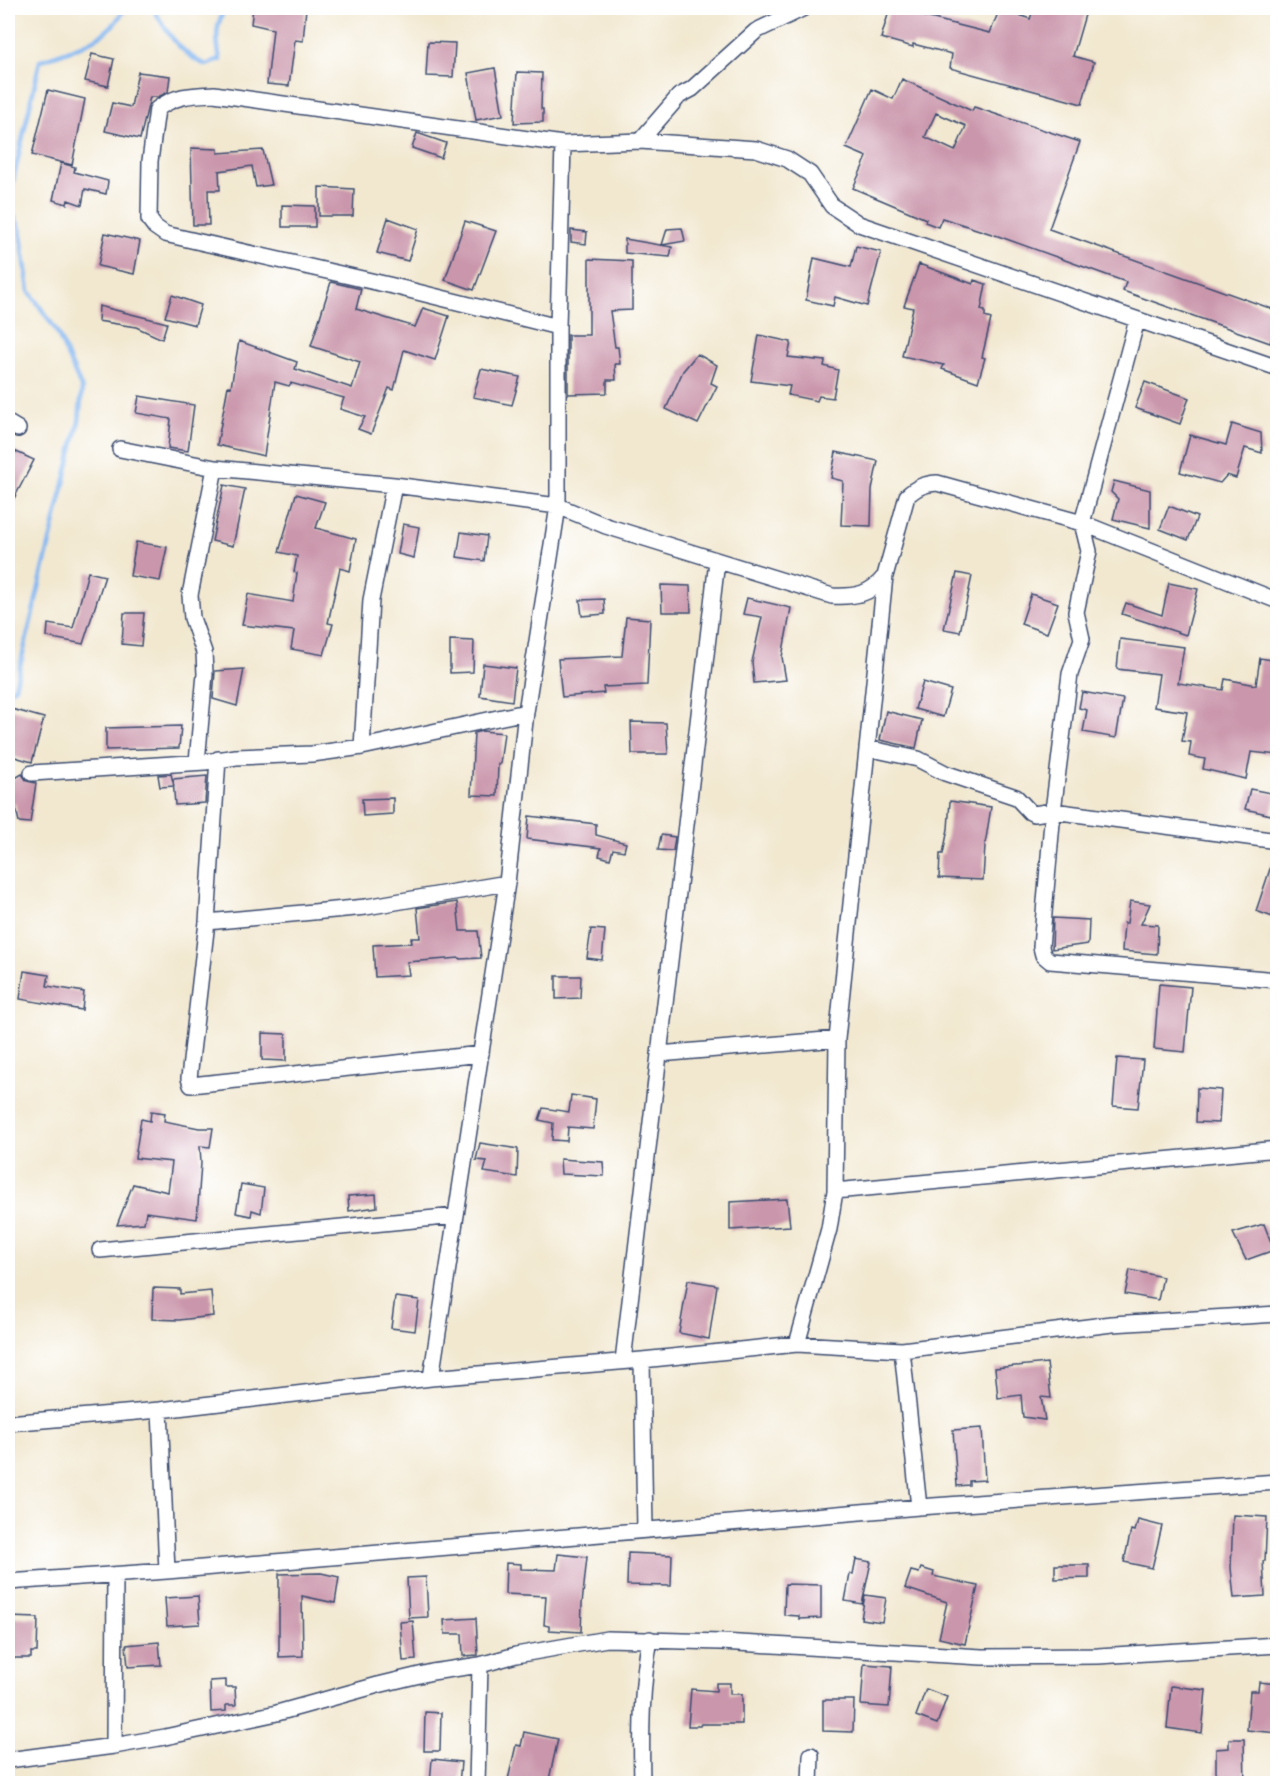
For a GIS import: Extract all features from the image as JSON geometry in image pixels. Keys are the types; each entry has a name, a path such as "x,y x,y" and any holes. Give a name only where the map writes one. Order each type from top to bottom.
{"street":[{"path":"640,141 679,96 692,89 756,31 804,8"},
{"path":"558,327 393,286 165,234 149,219 150,161 157,109 171,99 214,94 563,144 640,141 756,149 787,159 810,174 832,206 859,224 1278,368"},
{"path":"431,1378 507,883 526,712 558,506 558,327 563,144"},
{"path":"1137,320 1082,523 1089,551 1076,612 1082,639 1070,674 1053,811 1041,947 1043,956 1050,961 1278,980"},
{"path":"120,449 215,468 394,485 558,506 606,526 832,596 855,597 877,586 885,576"},
{"path":"197,762 205,674 204,652 192,618 190,595 215,468"},
{"path":"797,1344 829,1229 835,1191 837,1039 867,748 885,576 907,496 916,488 937,483 1082,523 1278,601"},
{"path":"362,747 371,600 394,485"},
{"path":"623,1361 717,561"},
{"path":"32,773 312,754 362,747 526,712"},
{"path":"867,748 918,759 945,773 1016,797 1034,814 1053,811 1278,841"},
{"path":"218,759 207,922 190,1085 481,1054"},
{"path":"207,922 366,907 507,883"},
{"path":"659,1054 837,1039"},
{"path":"835,1191 1278,1149"},
{"path":"100,1250 456,1216"},
{"path":"8,1423 160,1410 431,1378 797,1344 902,1350 1112,1324 1278,1314"},
{"path":"902,1350 919,1506"},
{"path":"642,1360 645,1530"},
{"path":"160,1410 167,1571"},
{"path":"8,1582 167,1571 919,1506 1278,1482"},
{"path":"114,1746 115,1575"},
{"path":"8,1760 114,1746 277,1713 378,1684 432,1672 480,1665 516,1655 607,1639 650,1639 982,1657 1098,1656 1278,1645"},
{"path":"642,1784 640,1729 650,1639"},
{"path":"477,1784 480,1665"},
{"path":"810,1784 811,1755"}],"building":[{"path":"253,8 306,8 303,41 295,40 289,86 267,84 273,29 251,24"},
{"path":"890,8 990,33 1000,8 1030,19 1034,8 1087,8 1073,56 1094,62 1082,104 950,68 952,54 881,38"},
{"path":"428,42 455,43 453,77 426,76"},
{"path":"92,54 114,59 108,86 85,81"},
{"path":"495,68 503,115 476,120 468,73"},
{"path":"138,72 170,76 168,92 158,97 150,97 140,139 105,131 112,103 131,107"},
{"path":"517,72 542,73 543,122 514,123"},
{"path":"902,79 972,111 974,107 1080,142 1049,229 1278,311 1278,321 1270,343 1123,291 1126,282 942,218 938,227 925,222 926,219 853,188 867,157 846,148 872,89 893,99","holes":["936,113 966,126 955,151 925,137"]},
{"path":"48,90 85,99 72,165 32,155"},
{"path":"417,133 446,143 441,158 412,148"},
{"path":"191,148 218,149 218,153 263,150 271,185 256,187 252,166 219,171 220,190 208,190 209,225 193,225"},
{"path":"61,163 75,167 74,172 108,181 106,194 85,189 82,205 68,200 67,204 53,200"},
{"path":"319,187 354,189 353,216 319,216"},
{"path":"282,205 315,206 315,227 282,227"},
{"path":"388,218 418,229 408,261 377,253"},
{"path":"465,221 496,231 474,290 445,280"},
{"path":"682,228 685,241 662,245 667,229"},
{"path":"571,230 587,232 586,244 571,242"},
{"path":"105,233 140,241 134,274 98,266"},
{"path":"625,239 672,247 670,257 625,253"},
{"path":"856,246 881,252 867,306 835,297 833,306 806,300 814,258 851,267"},
{"path":"589,259 632,261 632,310 610,311 620,364 615,364 616,380 607,380 607,393 568,394 568,335 589,335"},
{"path":"919,264 973,284 974,280 986,284 981,310 985,311 985,317 991,319 982,357 985,358 978,382 942,369 944,365 902,356 913,308 904,306"},
{"path":"331,282 361,289 356,309 415,327 423,308 449,316 435,360 404,350 394,390 389,388 371,434 358,429 365,417 340,409 344,398 291,383 289,386 275,382 264,456 217,445 239,341 297,362 295,369 352,388 360,362 311,346"},
{"path":"172,295 201,305 195,325 165,317"},
{"path":"99,306 167,323 162,339 136,327 98,321"},
{"path":"759,335 791,342 788,357 825,361 824,366 838,370 833,398 819,396 817,401 788,395 790,386 751,381"},
{"path":"697,354 717,365 711,383 717,386 698,424 666,409 683,371"},
{"path":"481,369 520,377 512,405 473,397"},
{"path":"1145,382 1189,398 1180,424 1135,408"},
{"path":"139,396 194,405 188,451 168,448 171,419 136,413"},
{"path":"1232,424 1261,433 1262,453 1245,448 1236,478 1227,475 1220,483 1180,472 1190,435 1226,445"},
{"path":"8,448 34,460 8,510"},
{"path":"836,452 878,461 872,489 871,526 841,525 843,481 831,478"},
{"path":"1114,481 1150,490 1150,528 1113,519 1118,499 1111,492"},
{"path":"224,485 245,489 233,546 212,541"},
{"path":"296,494 325,502 316,528 356,539 350,571 340,568 328,623 333,624 324,655 291,649 294,631 242,625 248,594 293,602 297,556 279,552"},
{"path":"1169,506 1197,517 1188,540 1160,529"},
{"path":"403,524 419,527 414,558 398,554"},
{"path":"461,532 487,536 484,561 457,557"},
{"path":"136,542 167,547 160,581 130,576"},
{"path":"88,572 105,576 83,644 47,637 48,624 73,628"},
{"path":"957,573 972,576 960,632 944,629"},
{"path":"1169,583 1198,589 1186,635 1122,614 1126,603 1162,615"},
{"path":"661,585 690,586 691,612 662,612"},
{"path":"1031,594 1058,603 1047,633 1021,624"},
{"path":"747,598 791,608 782,657 786,680 754,683 752,662 762,617 743,614"},
{"path":"604,599 605,614 582,616 580,600"},
{"path":"124,613 144,613 141,646 122,644"},
{"path":"626,617 650,619 647,685 603,687 604,693 562,697 558,659 622,656"},
{"path":"1120,639 1184,647 1178,683 1223,690 1225,679 1256,685 1260,658 1278,661 1278,755 1251,752 1246,779 1203,769 1205,759 1189,756 1191,742 1182,741 1187,712 1154,707 1159,674 1117,669"},
{"path":"450,640 474,641 473,672 450,673"},
{"path":"483,664 516,668 512,701 480,696"},
{"path":"244,669 237,706 213,699 215,671"},
{"path":"923,682 951,690 943,717 915,709"},
{"path":"1082,692 1123,699 1116,738 1083,732 1087,710 1079,708"},
{"path":"8,708 44,718 32,762 8,755"},
{"path":"886,711 922,720 916,748 880,740"},
{"path":"631,722 666,723 668,754 632,754"},
{"path":"181,726 179,748 106,750 106,728"},
{"path":"482,731 504,733 500,764 498,764 497,796 471,795 474,733"},
{"path":"22,774 27,781 36,783 30,823 19,822 15,804 8,802 10,781"},
{"path":"171,774 174,786 160,787 158,775"},
{"path":"207,776 205,803 175,805 173,779"},
{"path":"1250,789 1276,794 1271,815 1245,809"},
{"path":"393,798 393,814 363,816 362,799"},
{"path":"950,801 991,807 985,845 983,880 939,878 940,854 943,854 948,829"},
{"path":"529,816 596,824 596,835 626,843 624,851 613,849 610,859 599,856 601,848 527,839"},
{"path":"661,835 675,837 673,851 658,850"},
{"path":"1275,854 1278,854 1278,919 1256,911"},
{"path":"1130,901 1150,904 1141,924 1158,925 1157,954 1122,951 1124,923 1127,923"},
{"path":"457,902 460,931 478,931 481,958 407,962 409,975 375,977 373,945 412,943 411,938 420,938 417,908"},
{"path":"1053,918 1089,920 1088,944 1052,949"},
{"path":"591,929 605,930 602,960 587,958"},
{"path":"24,971 49,975 47,986 84,992 82,1010 20,999"},
{"path":"556,976 581,976 580,998 556,999"},
{"path":"1159,984 1191,987 1185,1052 1154,1049"},
{"path":"262,1033 286,1034 286,1061 262,1060"},
{"path":"1117,1058 1143,1060 1138,1108 1113,1106"},
{"path":"1197,1088 1221,1090 1219,1123 1196,1122"},
{"path":"571,1095 596,1099 593,1129 568,1127 567,1141 552,1140 553,1123 539,1120 543,1108 569,1112"},
{"path":"151,1111 165,1113 164,1121 199,1128 213,1128 210,1147 200,1146 197,1219 146,1212 144,1223 117,1225 133,1184 168,1192 172,1162 135,1158 141,1119 150,1121"},
{"path":"480,1143 518,1149 517,1177 484,1172 487,1161 476,1160"},
{"path":"560,1159 603,1162 604,1176 561,1174"},
{"path":"241,1184 264,1188 261,1213 252,1210 251,1216 236,1213"},
{"path":"376,1194 377,1207 349,1211 348,1196"},
{"path":"787,1199 790,1226 730,1230 730,1202"},
{"path":"1264,1224 1274,1250 1246,1260 1233,1233"},
{"path":"1130,1270 1163,1277 1158,1300 1125,1294"},
{"path":"688,1280 717,1285 709,1339 679,1333"},
{"path":"153,1288 180,1289 180,1294 211,1291 213,1316 179,1320 152,1319"},
{"path":"395,1297 419,1300 415,1331 391,1328"},
{"path":"1047,1363 1051,1398 1041,1397 1045,1420 1023,1417 1021,1395 998,1398 995,1368"},
{"path":"982,1428 985,1480 969,1481 969,1485 957,1486 953,1430"},
{"path":"1233,1515 1267,1517 1265,1561 1263,1561 1265,1596 1234,1598 1231,1568"},
{"path":"1138,1520 1162,1526 1152,1568 1124,1562 1131,1530 1135,1531"},
{"path":"628,1553 672,1555 671,1586 627,1585"},
{"path":"558,1554 587,1557 581,1632 549,1630 549,1626 544,1625 546,1596 505,1594 506,1563 521,1564 521,1569 556,1570"},
{"path":"856,1559 871,1562 862,1604 845,1601 850,1574 853,1574"},
{"path":"1055,1565 1089,1565 1089,1578 1055,1579"},
{"path":"921,1568 934,1572 933,1576 978,1586 965,1644 939,1638 947,1602 905,1588 911,1571 919,1573"},
{"path":"321,1573 339,1577 335,1603 302,1596 303,1656 279,1657 279,1574"},
{"path":"426,1577 428,1617 409,1618 407,1578"},
{"path":"785,1584 821,1585 821,1618 799,1619 799,1616 784,1615"},
{"path":"865,1595 886,1598 882,1622 861,1619"},
{"path":"198,1596 200,1624 167,1626 165,1598"},
{"path":"8,1617 38,1618 37,1652 31,1652 31,1658 13,1658 13,1653 8,1653"},
{"path":"476,1618 478,1655 463,1656 462,1634 445,1634 444,1620"},
{"path":"413,1621 416,1660 403,1661 400,1622"},
{"path":"159,1642 161,1665 128,1667 126,1645"},
{"path":"864,1664 892,1666 889,1707 861,1705"},
{"path":"226,1680 226,1687 235,1687 236,1705 226,1705 226,1711 211,1712 210,1681"},
{"path":"1259,1682 1277,1684 1278,1733 1247,1730 1250,1691 1258,1691"},
{"path":"716,1683 730,1683 730,1694 742,1694 742,1724 688,1726 691,1689 716,1691"},
{"path":"1171,1686 1206,1690 1202,1733 1167,1728"},
{"path":"926,1689 947,1697 937,1724 916,1716"},
{"path":"823,1700 854,1700 853,1732 823,1731"},
{"path":"425,1712 441,1713 440,1751 424,1751"},
{"path":"524,1732 558,1739 548,1784 507,1784 516,1745 521,1746"},
{"path":"1229,1739 1244,1739 1245,1784 1216,1781 1216,1749 1229,1748"},
{"path":"432,1759 461,1762 459,1784 430,1784"}],"waterway":[{"path":"8,203 40,61 77,48 100,36 118,19 125,8"},
{"path":"153,8 181,48 206,65 220,60 217,33 225,8"},
{"path":"8,205 20,228 29,291 56,330 82,389 79,421 15,687 8,692"}]}
